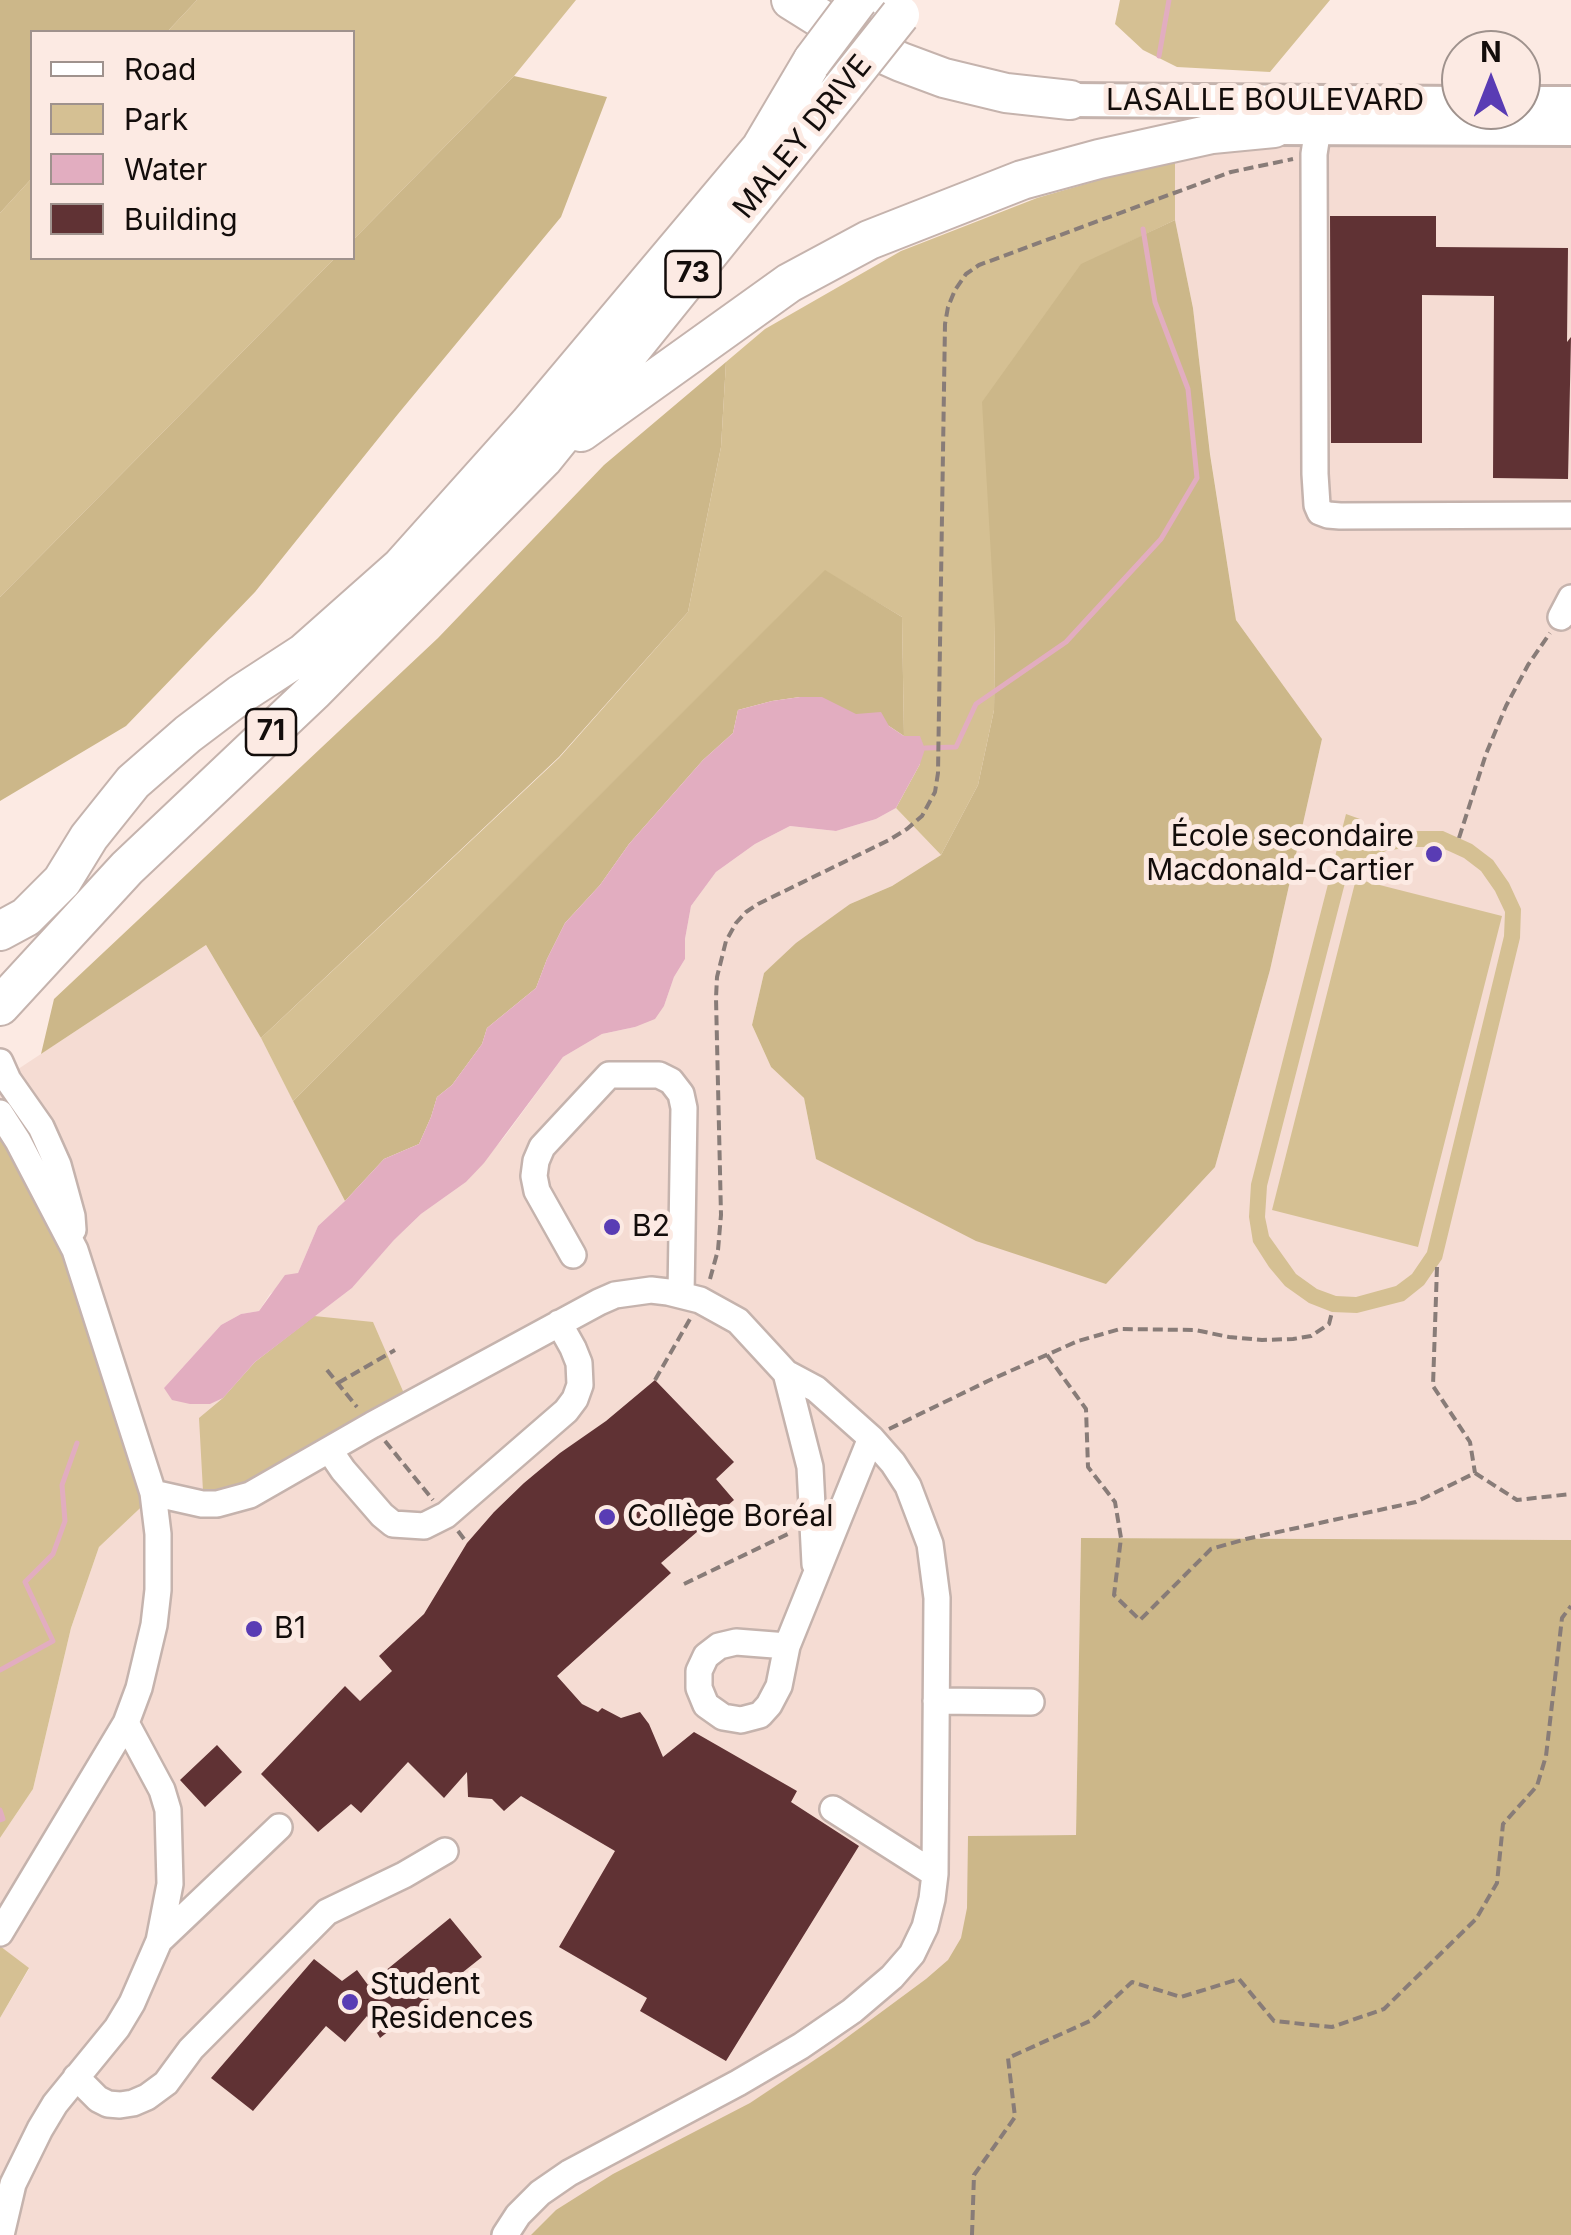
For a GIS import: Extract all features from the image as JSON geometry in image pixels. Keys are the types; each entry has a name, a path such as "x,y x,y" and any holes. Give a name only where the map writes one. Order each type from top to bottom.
{"highway":[{"path":"791,0 863,45 944,78 1006,94 1070,100"},
{"name":"MALEY DRIVE","path":"0,932 26,918 62,881 89,837 132,782 241,694 304,653 402,567 529,424 886,3"},
{"name":"MALEY DRIVE","path":"543,459 827,72"},
{"path":"543,459 789,283 869,240 1022,180 1212,134 1274,128"},
{"name":"71","path":"0,1006 127,868 314,690 543,459"}],"main road":[{"name":"LASALLE BOULEVARD","path":"1070,100 1441,102"},
{"path":"1541,103 1571,103"},
{"name":"LASALLE BOULEVARD","path":"1274,128 1571,130"}],"street":[{"path":"1318,128 1314,154 1315,474 1320,512 1328,516 1571,515"},
{"path":"0,1062 40,1126 58,1165 72,1216 75,1250"},
{"path":"572,1256 537,1191 534,1176 542,1147 609,1076 658,1076 670,1081 682,1094 691,1298"},
{"path":"0,1114 75,1250 153,1494 158,1534 154,1624 126,1724 0,1933"},
{"path":"153,1494 202,1504 234,1502 559,1323 615,1296 651,1290 691,1298 738,1322 786,1373 816,1389 871,1438 908,1486 930,1544 937,1598 935,1874 925,1927 912,1954 892,1978 801,2046 540,2192 505,2235"},
{"path":"330,1451 382,1516 393,1524 424,1526 446,1515 575,1399 580,1385 579,1363 559,1323"},
{"path":"786,1373 810,1467 816,1575"},
{"path":"787,1646 871,1438"},
{"path":"936,1701 1031,1702"},
{"path":"2,2235 22,2161 55,2104 117,2028 159,1941 170,1884 168,1810 162,1790 126,1724"},
{"path":"833,1809 935,1874"},
{"path":"159,1941 279,1826"},
{"path":"76,2077 108,2104 120,2106 147,2097 166,2083 191,2049 327,1912 445,1851"}],"path":[{"path":"655,1380 691,1298 712,1274 718,1250 721,1216 716,976 726,941 736,923 758,904 908,829 922,816 935,792 944,324 955,290 966,274 979,266 1231,172"},
{"path":"1459,838 1506,706 1566,608"},
{"path":"1436,1266 1433,1386 1470,1442 1475,1473 1516,1500 1571,1494"},
{"path":"871,1438 1078,1341 1120,1329 1195,1330 1229,1337 1293,1339 1312,1336 1329,1324 1332,1312"},
{"path":"338,1383 395,1350"},
{"path":"1048,1355 1086,1408 1088,1467 1115,1502 1121,1538 1114,1595 1140,1620 1211,1548 1416,1502 1475,1473"},
{"path":"327,1370 467,1543"},
{"path":"684,1584 814,1522"},
{"path":"972,2235 974,2175 1015,2117 1008,2058 1090,2021 1132,1982 1182,1997 1239,1979 1274,2022 1332,2027 1384,2010 1476,1919 1497,1883 1503,1824 1537,1786 1546,1756 1562,1618 1571,1606"}],"shaded area":[{"path":"0,0 197,0 169,30 30,30 30,180 0,213"},
{"path":"514,76 607,97 561,217 255,592 126,726 0,801 0,597 333,260 355,260 355,238"},
{"name":"Collège Boréal","path":"1571,139 1571,1540 1081,1538 1076,1835 973,1836 974,2235 0,2235 0,2018 29,1969 0,1946 0,1838 33,1789 71,1628 99,1547 154,1495 0,1111 0,1081 206,945 261,1038 345,1201 318,1226 298,1273 270,1294 259,1311 241,1314 221,1325 164,1388 239,1379 255,1362 352,1288 421,1214 466,1182 563,1057 602,1034 635,1027 664,1006 685,959 691,906 716,872 755,844 790,826 836,831 876,819 896,808 941,855 892,886 850,904 764,973 752,1025 771,1067 804,1098 816,1159 1215,1167 1270,970 1322,739 1236,620 1193,308 1175,220 1175,158 1270,141"},
{"path":"1175,220 1193,308 1210,454 1236,620 1322,739 1270,970 1215,1167 1106,1284 976,1241 816,1159 804,1098 771,1067 752,1025 764,973 796,943 850,904 892,886 941,855 978,785 994,710 995,624 982,402 1081,264"},
{"path":"726,362 721,447 688,612 559,757 261,1038 206,945 41,1054 54,999 438,638 604,465"},
{"path":"825,570 902,617 904,736 889,726 800,697 738,710 733,733 703,760 565,923 536,988 487,1028 482,1044 452,1085 437,1097 419,1144 384,1159 345,1201 293,1101"},
{"path":"1081,1538 1571,1540 1571,2235 531,2235 556,2210 613,2174 750,2103 834,2047 948,1960 961,1938 967,1908 968,1836 1076,1835"}],"green space":[{"path":"197,0 576,0 514,76 355,238 355,30 169,30"},
{"path":"1120,0 1330,0 1270,72 1177,67 1143,50 1115,24"},
{"path":"1175,158 1175,220 1081,265 995,624 994,710 978,785 941,855 896,808 920,764 904,736 902,617 825,571 293,1101 261,1038 559,758 688,612 721,447 726,362 765,329 901,251 1037,198"},
{"path":"30,180 30,260 333,260 0,597 0,213"},
{"path":"1346,814 1360,819 1354,848 1381,836 1407,831 1443,831 1472,844 1493,860 1509,883 1521,909 1520,938 1442,1259 1424,1285 1404,1301 1357,1313 1332,1312 1309,1303 1285,1286 1253,1242 1249,1217 1251,1184","holes":["1440,847 1481,871 1505,912 1504,936 1427,1252 1412,1274 1396,1286 1356,1297 1336,1296 1317,1289 1296,1274 1269,1236 1265,1217 1267,1186 1346,879 1358,864 1386,851"]},
{"path":"1356,879 1502,916 1418,1247 1272,1210"},
{"path":"0,1111 23,1141 154,1495 99,1547 71,1628 33,1789 0,1838"},
{"path":"314,1316 373,1322 409,1405 228,1497 203,1491 199,1418 255,1362"},
{"path":"0,1946 29,1968 0,2018"}],"water":[{"path":"800,697 822,697 856,714 881,712 889,726 904,736 920,736 925,749 920,764 896,808 876,819 836,831 790,826 755,844 716,872 691,906 685,959 655,1019 602,1034 563,1057 466,1182 421,1214 352,1288 255,1362 223,1398 210,1404 172,1400 164,1388 221,1325 241,1314 259,1311 285,1275 298,1273 318,1226 384,1159 419,1144 437,1097 452,1085 482,1044 487,1028 536,988 565,923 703,760 733,733 738,710"}],"building":[{"path":"1330,216 1436,216 1436,247 1568,248 1568,479 1493,478 1494,296 1422,295 1422,443 1331,443"},
{"path":"655,1380 734,1462 716,1479 734,1500 661,1563 671,1573 557,1676 582,1704 598,1712 602,1708 621,1718 640,1712 663,1757 694,1732 797,1791 791,1802 859,1846 726,2061 640,2011 647,1998 559,1947 615,1851 521,1796 504,1811 492,1799 468,1797 467,1772 444,1798 408,1762 361,1813 351,1804 318,1832 261,1774 345,1686 360,1701 392,1671 379,1656 424,1614 467,1543 494,1512 560,1453"},
{"path":"217,1745 242,1772 205,1807 180,1780"},
{"name":"Student Residences","path":"450,1918 482,1957 380,2038 367,2016 345,2042 326,2026 253,2111 211,2078 314,1959 342,1981 357,1970 368,1985"}],"waterway":[{"path":"1159,56 1169,0"},
{"path":"925,748 956,747 976,704 1066,642 1161,539 1197,478 1188,389 1155,302 1143,229"},
{"path":"0,1670 53,1641 25,1582 53,1554 65,1521 62,1485 77,1443"},
{"path":"0,1810 0,1820"}],"place":[{"name":"École secondaire Macdonald-Cartier","path":"1434,854"},
{"name":"B2","path":"612,1227"},
{"name":"Collège Boréal","path":"607,1517"},
{"name":"B1","path":"254,1629"},
{"name":"Student Residences","path":"350,2002"}]}
